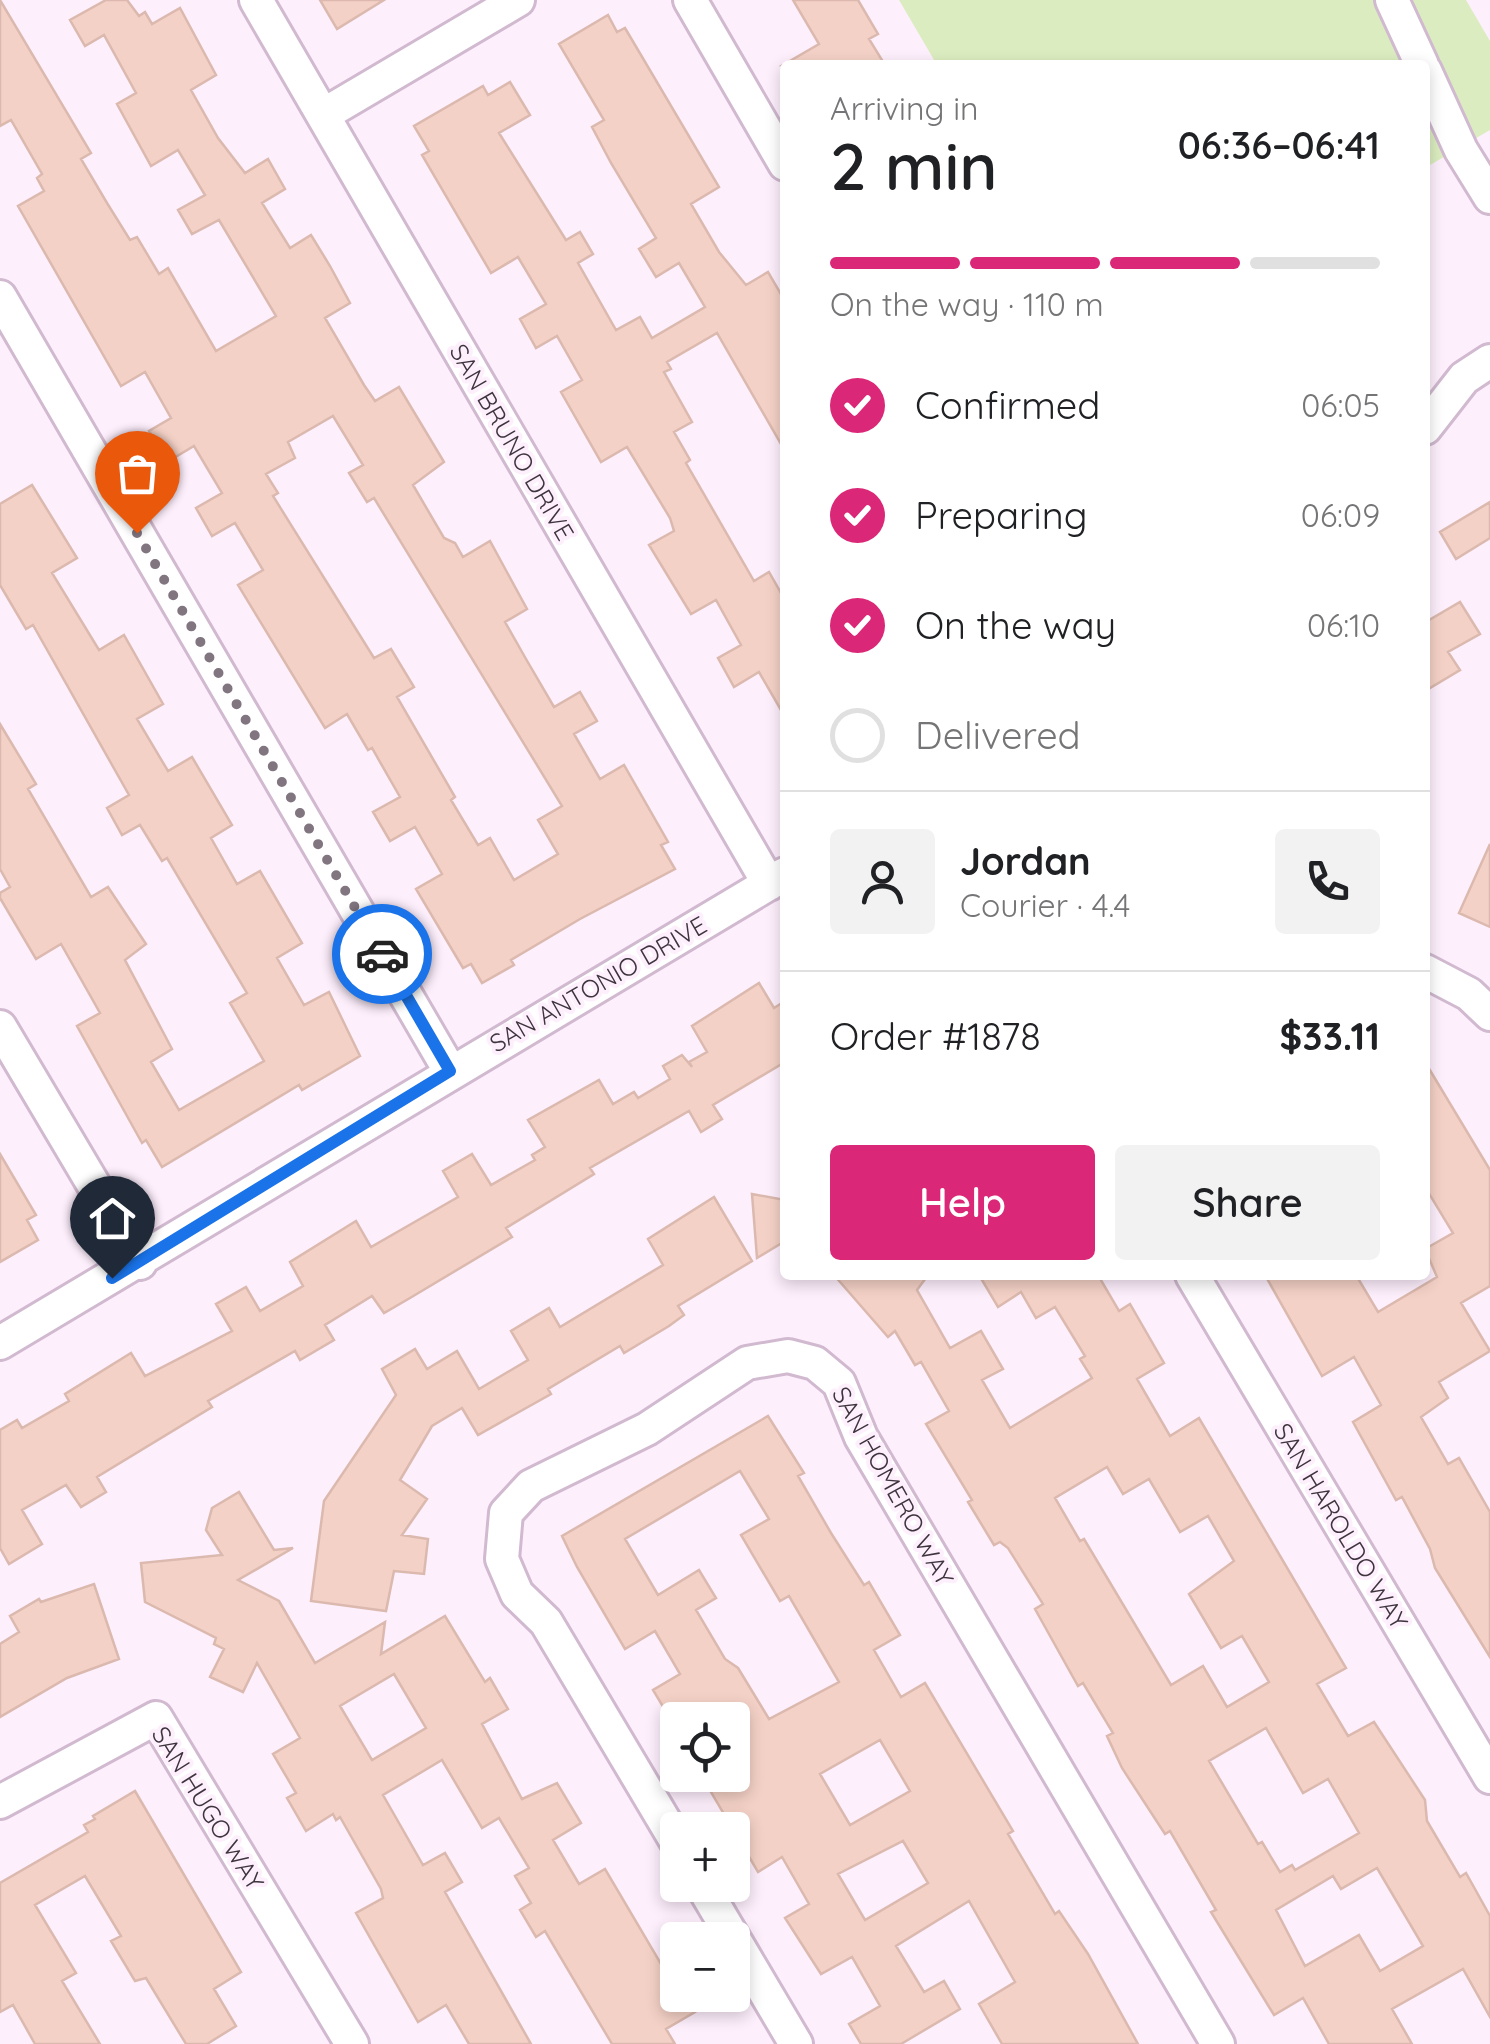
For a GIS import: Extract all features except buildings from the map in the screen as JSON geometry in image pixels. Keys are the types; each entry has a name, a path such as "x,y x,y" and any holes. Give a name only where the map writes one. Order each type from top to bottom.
{"street":[{"name":"SAN BRUNO DRIVE","path":"256,0 777,878"},
{"path":"323,115 518,0"},
{"path":"690,0 780,155"},
{"path":"1392,0 1420,60"},
{"path":"1430,81 1461,150 1490,197"},
{"path":"0,297 450,1071"},
{"path":"1430,422 1464,378 1490,362"},
{"name":"SAN ANTONIO DRIVE","path":"0,1343 777,878"},
{"path":"1430,974 1470,994 1490,1014"},
{"path":"0,1027 140,1262"},
{"name":"SAN HAROLDO WAY","path":"1195,1280 1490,1777"},
{"name":"SAN HOMERO WAY","path":"660,1814 546,1622 517,1594 502,1559 506,1512 531,1486 647,1428 747,1363 788,1356 814,1363 839,1383 860,1437 1218,2044"},
{"name":"SAN HUGO WAY","path":"0,1802 156,1718 352,2044"},
{"path":"712,1902 796,2044"}],"green space":[{"path":"899,0 1466,0 1490,41 1490,130 1430,165 1430,60 934,60"}],"way so far":[{"path":"137,533 382,954"}],"route":[{"path":"112,1278 450,1071 382,954"}]}
